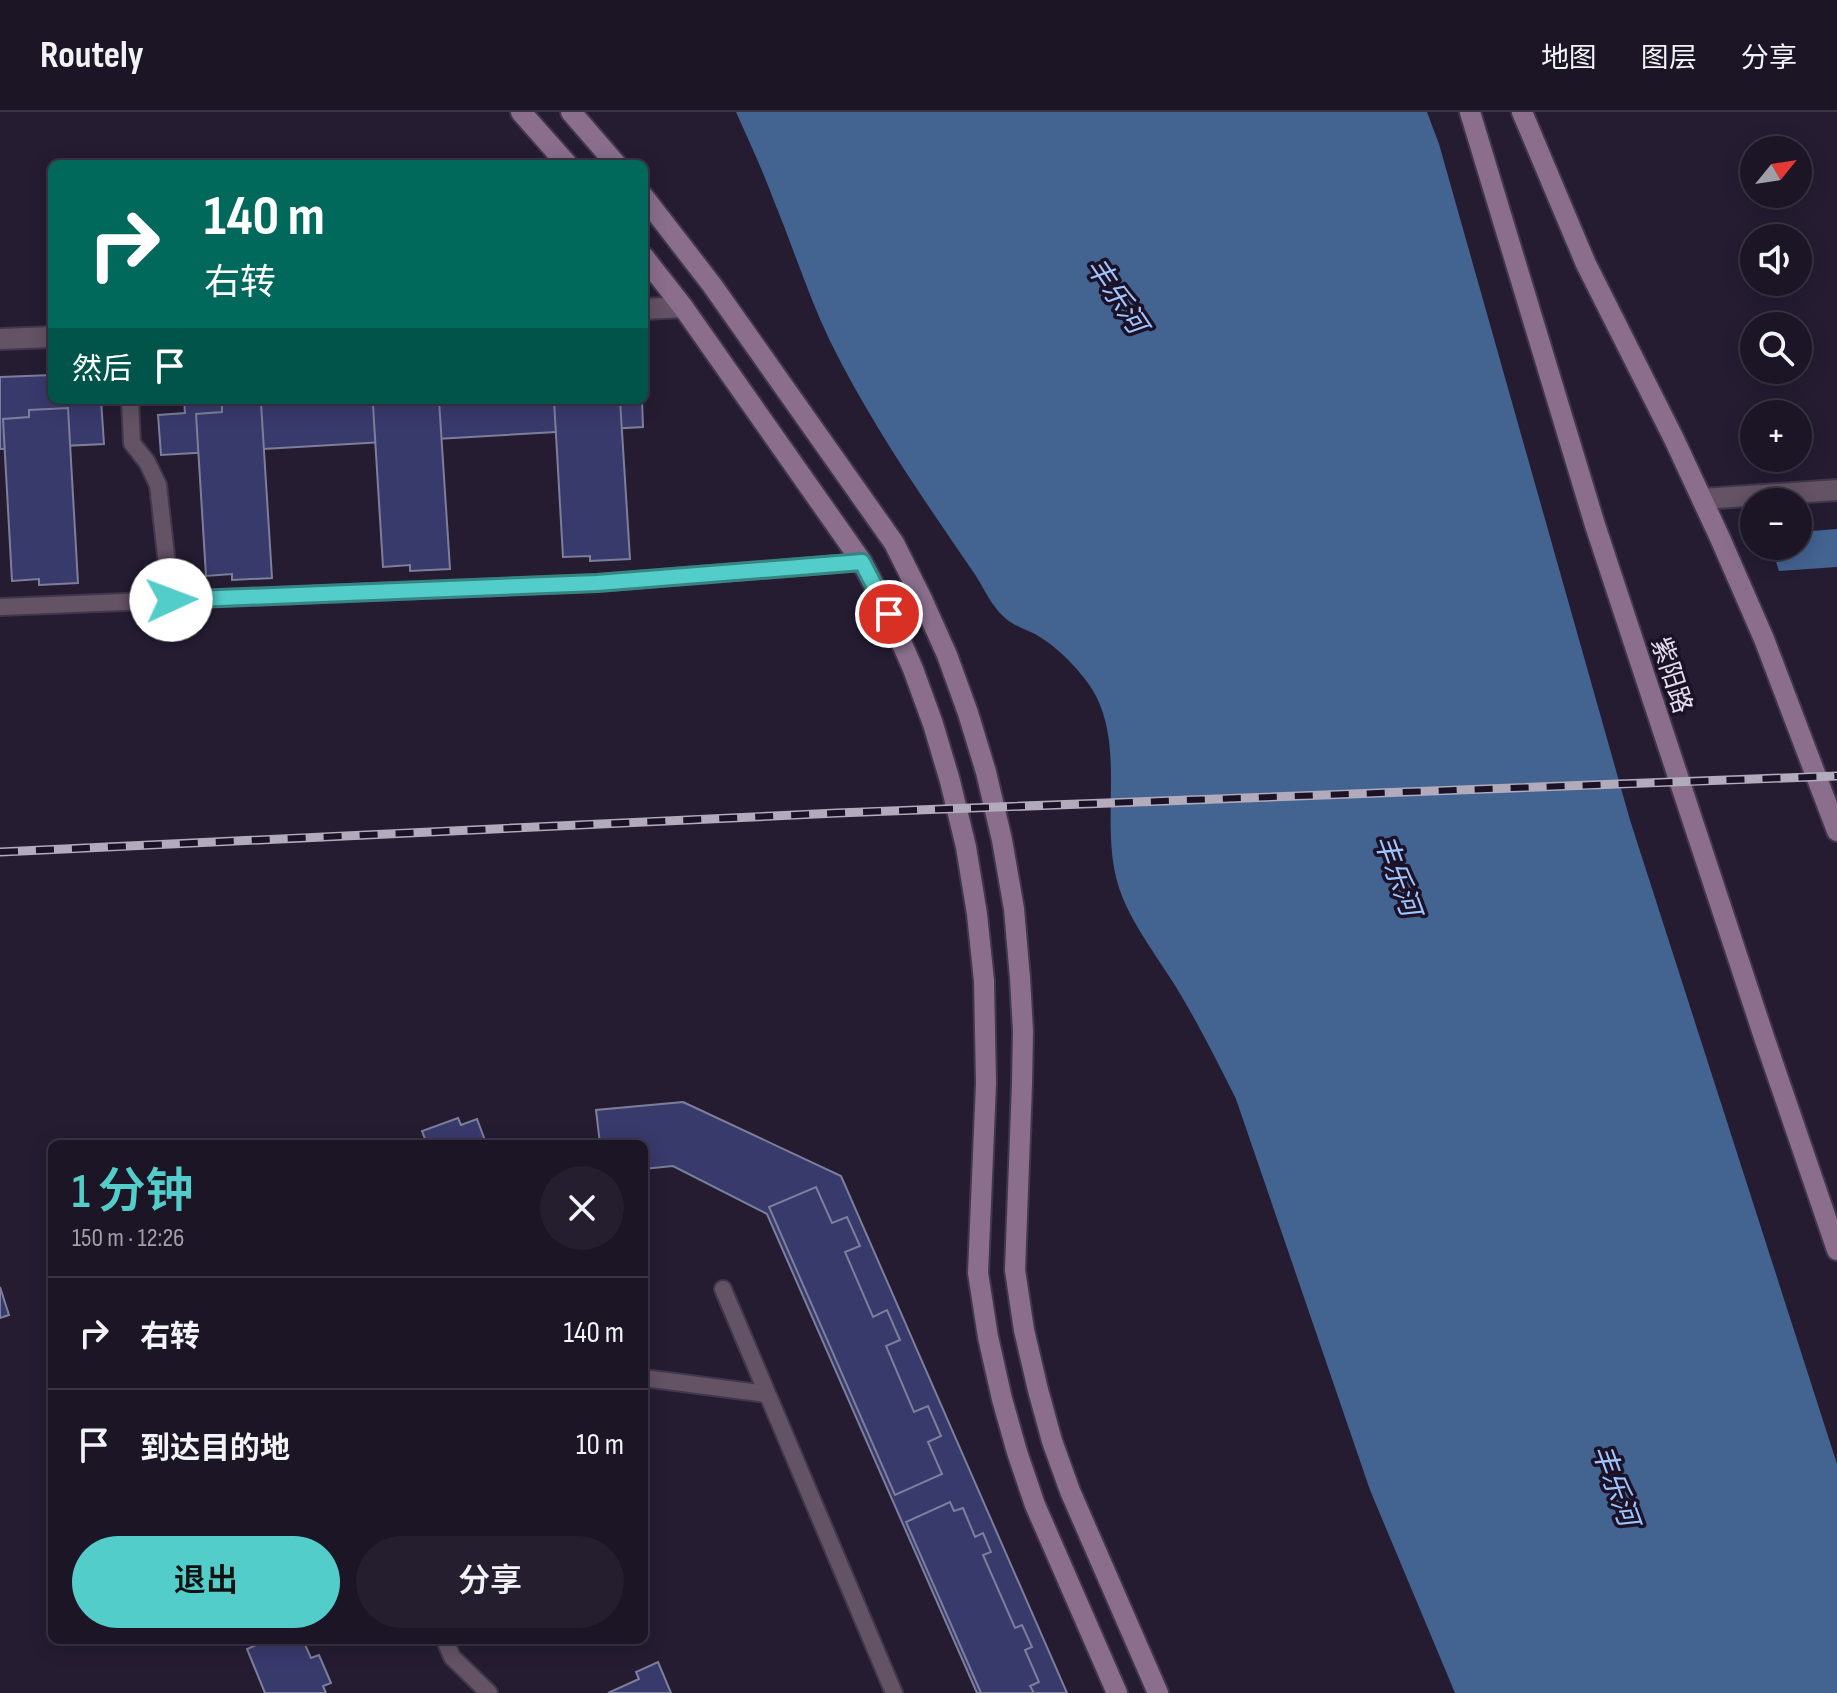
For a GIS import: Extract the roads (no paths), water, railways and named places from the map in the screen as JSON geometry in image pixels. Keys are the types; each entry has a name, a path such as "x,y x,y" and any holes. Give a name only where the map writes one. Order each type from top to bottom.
{"street":[{"path":"521,112 563,160"},
{"path":"571,112 613,160"},
{"name":"紫阳路","path":"1470,112 1595,525 1837,1250"},
{"path":"1522,112 1586,264 1702,499 1764,639 1837,831"},
{"path":"648,202 712,285 894,543 947,655 968,713 1002,840 1014,909 1023,1031 1015,1270 1024,1330 1041,1402 1070,1491 1158,1693"},
{"path":"648,262 683,307 862,562 889,614 933,724 966,847 984,981 986,1083 978,1273 988,1337 1002,1399 1035,1505 1117,1693"},
{"path":"648,309 683,307"},
{"path":"0,339 48,337"},
{"path":"1702,499 1837,490"}],"lane":[{"path":"130,404 132,443 147,462 158,485 171,600"},
{"path":"0,607 597,583 862,562"},
{"path":"723,1289 894,1693"},
{"path":"648,1379 767,1394"},
{"path":"447,1644 452,1657 489,1693"}],"water":[{"name":"丰乐河","path":"736,112 1427,112 1439,144 1630,820 1837,1464 1837,1693 1455,1693 1370,1490 1236,1099 1192,1014 1120,892 1112,855 1109,741 1097,698 1080,673 1056,649 1011,623 995,607 881,432 822,324"},
{"path":"1837,529 1837,567 1779,571 1775,560 1812,560 1812,531"}],"railway":[{"path":"0,852 837,813 1837,776"}]}
